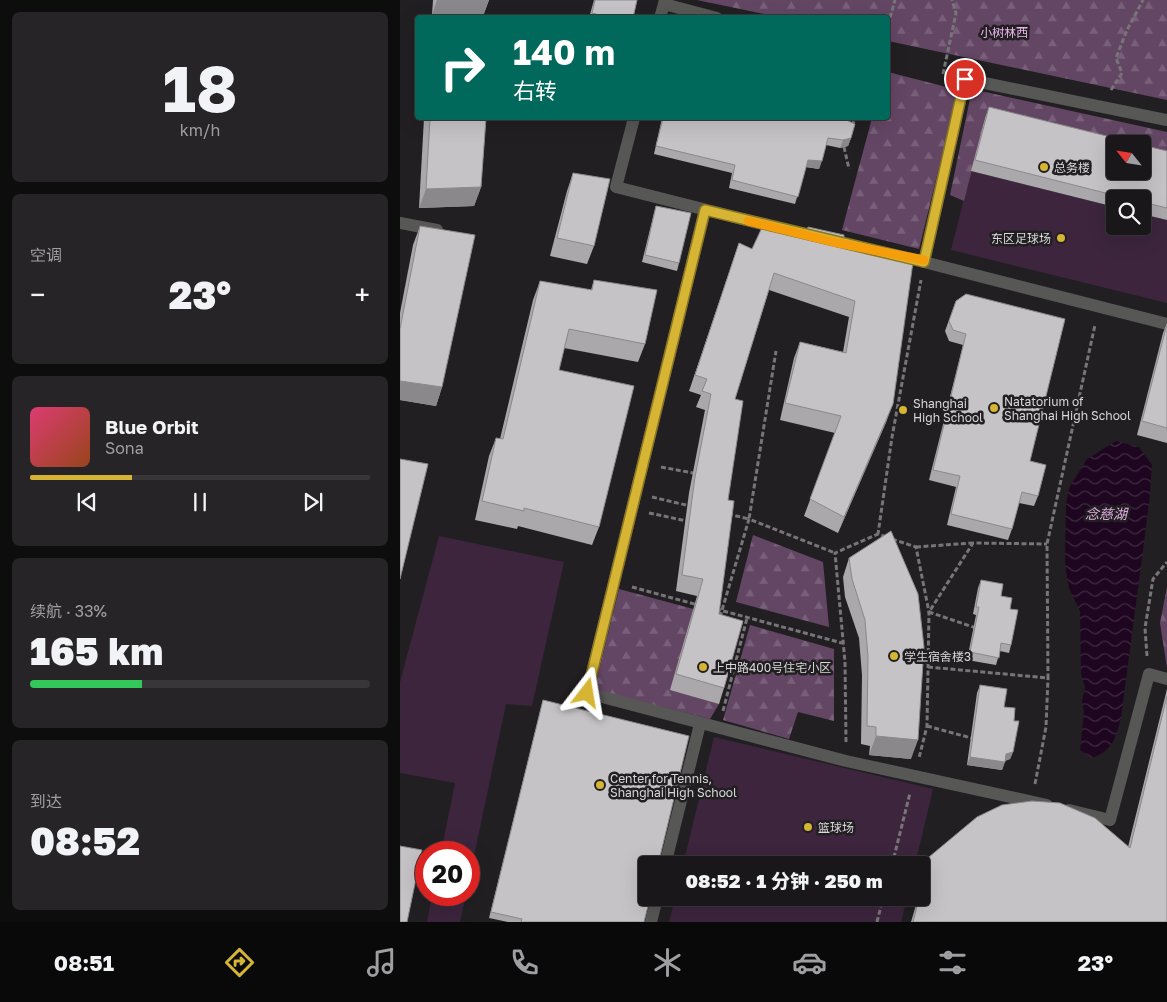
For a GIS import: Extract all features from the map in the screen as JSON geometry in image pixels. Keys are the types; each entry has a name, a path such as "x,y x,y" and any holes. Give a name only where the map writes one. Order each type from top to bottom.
{"lane":[{"path":"661,15 664,2 707,15"},
{"path":"1167,120 965,79 920,261 1167,324"},
{"path":"633,120 616,188 786,230"},
{"path":"705,210 643,464 634,493 614,582 597,636 587,693 700,724 846,760 1110,820 1148,674 1167,679"},
{"path":"400,223 447,232"},
{"path":"667,856 700,724"},
{"path":"651,922 655,906"}],"path":[{"path":"890,18 895,0"},
{"path":"943,74 956,13 952,0"},
{"path":"1104,107 1113,83 1122,72 1116,58 1127,30 1144,0"},
{"path":"848,129 855,120"},
{"path":"844,147 850,169"},
{"path":"878,534 920,261"},
{"path":"1032,802 1046,727 1048,678 1047,544 1099,307"},
{"path":"720,618 748,519 776,351"},
{"path":"643,464 693,474"},
{"path":"634,493 692,506"},
{"path":"631,509 686,521"},
{"path":"720,513 748,519 835,553 878,534 916,547 972,543 1047,544"},
{"path":"929,612 972,543"},
{"path":"894,856 927,726 929,612 916,547"},
{"path":"835,553 845,662 846,760"},
{"path":"1148,674 1145,628 1153,579 1167,562"},
{"path":"614,582 704,606"},
{"path":"713,608 842,643"},
{"path":"929,612 980,629"},
{"path":"718,728 747,618"},
{"path":"928,667 1048,678"},
{"path":"927,726 978,739"},
{"path":"877,922 882,906"}],"shaded area":[{"name":"东区足球场","path":"971,171 1106,205 1106,235 1151,235 1151,216 1167,220 1167,303 951,250"},
{"path":"439,536 564,562 532,706 506,704 477,841 443,841 455,783 400,773 400,682"},
{"name":"篮球场","path":"714,737 933,789 917,856 685,856"},
{"path":"430,906 464,906 460,922 427,922"},
{"path":"673,906 905,906 901,922 669,922"}],"green space":[{"name":"小树林西","path":"697,0 1167,0 1167,100 890,41 890,15 769,15"},
{"path":"890,73 958,90 919,249 842,230 871,120 890,120"},
{"path":"972,89 1167,132 1167,162 1151,158 1151,135 1106,135 1106,142 985,118 964,201 950,195"},
{"path":"753,535 823,562 829,627 736,602"},
{"path":"1167,587 1167,668 1160,623"},
{"path":"619,589 738,621 719,704 710,719 594,690"},
{"path":"750,625 834,649 834,721 798,712 789,739 723,720"}],"water":[{"name":"念慈湖","path":"1116,441 1139,447 1152,465 1149,504 1121,718 1112,743 1104,752 1091,758 1080,750 1084,712 1082,701 1085,687 1081,674 1080,611 1069,588 1065,566 1066,505 1069,488 1087,459"}],"building":[{"path":"595,0 637,0 634,15 600,15 592,13"},
{"name":"总务楼","path":"989,107 1106,136 1106,180 1151,180 1151,147 1167,151 1167,208 1151,204 1151,190 1106,190 1106,193 975,160"},
{"path":"430,120 486,120 481,187 426,189"},
{"path":"662,120 846,120 855,124 851,138 843,140 828,138 822,161 808,160 798,197 732,180 735,165 656,146"},
{"path":"573,173 610,179 594,246 557,238"},
{"path":"656,206 691,213 679,263 645,255"},
{"path":"766,219 806,235 808,227 844,235 844,242 914,255 893,404 844,517 810,499 841,416 785,403 800,342 846,353 855,301 774,273 735,399 743,401 728,500 734,501 719,614 743,621 724,688 676,674 703,579 682,575 695,477 711,394 702,391 707,379 695,375 739,243 752,249"},
{"path":"420,226 475,235 442,387 400,381 400,329"},
{"path":"594,280 657,290 645,344 569,329 559,370 634,386 599,527 524,508 524,511 482,501 496,438 503,439 540,281 592,290"},
{"name":"Natatorium of Shanghai High School","path":"966,294 1065,319 1030,461 1046,465 1038,496 1022,492 1012,529 951,514 960,476 933,470 966,334 953,330 949,321 956,301"},
{"path":"1167,324 1167,428 1142,421"},
{"path":"400,459 428,464 400,579"},
{"name":"学生宿舍楼3","path":"891,531 918,594 924,647 918,740 876,736 876,727 867,726 868,657 865,620 852,579 849,558"},
{"path":"981,580 1003,584 1001,596 1012,598 1010,609 1018,610 1011,645 1001,643 999,658 970,652 979,607 976,607"},
{"path":"980,685 1007,689 1004,707 1015,708 1014,721 1019,721 1013,752 1006,754 1005,762 970,757"},
{"path":"1167,696 1167,922 913,922 917,906 930,906 930,856 977,817 1002,805 1032,801 1060,803 1095,818 1130,848"},
{"name":"Center for Tennis, Shanghai High School","path":"543,700 689,736 660,856 638,856 638,906 648,906 644,922 521,922 522,919 491,912"},
{"path":"400,846 415,849 415,884 407,922 400,922"}],"slow traffic":[{"path":"748,221 833,242 924,262 924,260"}],"place":[{"name":"总务楼","path":"1044,167"},
{"name":"东区足球场","path":"1061,238"},
{"name":"Natatorium of Shanghai High School","path":"994,408"},
{"name":"Shanghai High School","path":"903,410"},
{"name":"学生宿舍楼3","path":"894,656"},
{"name":"上中路400号住宅小区","path":"703,667"},
{"name":"Center for Tennis, Shanghai High School","path":"600,785"},
{"name":"篮球场","path":"808,827"}],"route":[{"path":"587,693 634,493 643,464 705,210 833,242 924,262 965,79"}]}
